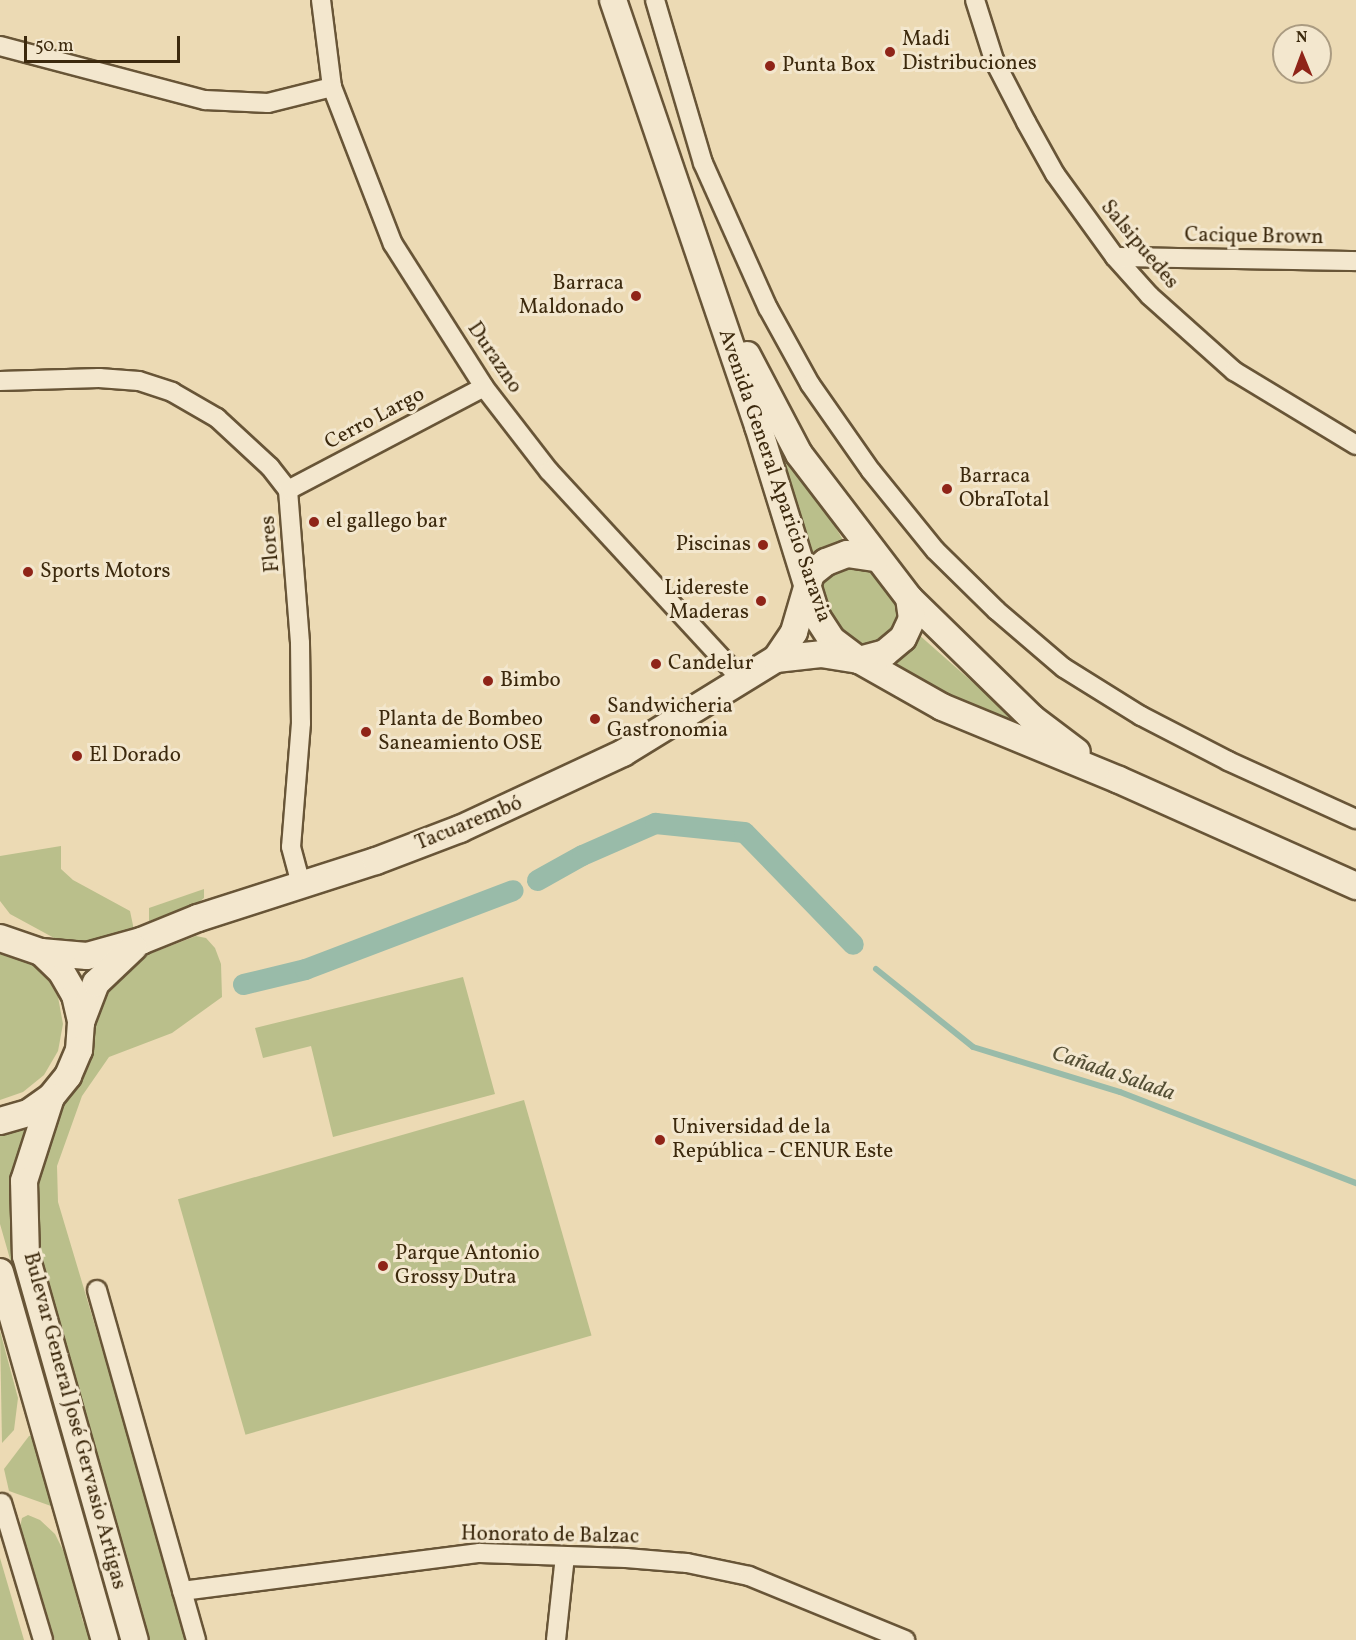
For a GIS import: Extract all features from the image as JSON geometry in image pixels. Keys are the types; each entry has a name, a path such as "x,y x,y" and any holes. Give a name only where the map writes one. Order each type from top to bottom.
{"street":[{"name":"Durazno","path":"321,0 332,87 393,244 484,387 549,471 741,679"},
{"name":"Avenida General Aparicio Saravia","path":"613,0 686,212 817,617 832,640 859,660 942,707 1119,780 1356,886"},
{"path":"655,0 704,162 768,308 810,384 871,471 935,550 996,610 1064,668 1141,716 1218,756 1356,819"},
{"name":"Salsipuedes","path":"975,0 994,60 1026,122 1055,174 1115,257 1150,296 1234,371 1356,445"},
{"path":"0,46 205,99 268,103 332,87"},
{"name":"Avenida General Aparicio Saravia","path":"686,212 728,315 799,454 876,558 909,598 1032,718 1119,780"},
{"name":"Cacique Brown","path":"1115,257 1356,261"},
{"name":"Flores","path":"0,381 99,378 139,381 172,392 217,418 270,467 288,490 300,655 301,723 291,847 301,884"},
{"name":"Cerro Largo","path":"288,490 484,387"},
{"path":"806,581 826,562 847,554 876,558"},
{"name":"Tacuarembó","path":"776,659 794,632 806,581"},
{"name":"Tacuarembó","path":"40,952 87,956 141,941 301,884 376,861 531,798 623,753 776,659 821,654 859,660 885,653 903,638 912,620 909,598"},
{"path":"0,1121 28,1113 51,1098 68,1076 79,1050 81,1022 75,995 65,979 40,952 4,934"},
{"name":"Tacuarembó","path":"81,1022 96,983 141,941"},
{"name":"Bulevar General José Gervasio Artigas","path":"51,1098 24,1181 26,1257 135,1640"},
{"name":"Bulevar General José Gervasio Artigas","path":"0,1272 105,1640"},
{"path":"97,1290 196,1640"},
{"path":"2,1503 43,1640"},
{"name":"Honorato de Balzac","path":"182,1591 480,1553 687,1563 749,1575 905,1640"},
{"path":"556,1640 565,1556"}],"green space":[{"path":"758,395 843,540 808,557"},
{"path":"834,566 877,568 896,594 903,622 888,637 867,645 855,645 831,621 819,589"},
{"path":"918,634 1028,731 885,665"},
{"path":"61,846 61,869 73,880 130,911 134,930 88,948 67,945 10,914 0,901 0,856"},
{"path":"204,889 204,898 198,903 149,921 149,908"},
{"path":"196,936 206,938 215,948 221,964 222,997 172,1033 109,1057 82,1096 57,1166 58,1202 189,1640 149,1640 38,1257 36,1194 38,1170 58,1111 92,1055 100,995 134,960"},
{"path":"0,949 22,956 44,973 58,997 63,1024 58,1051 44,1075 23,1092 0,1100"},
{"path":"463,977 495,1094 333,1137 311,1046 263,1058 255,1028"},
{"name":"Parque Antonio Grossy Dutra","path":"524,1100 592,1336 245,1435 178,1199"},
{"path":"28,1127 14,1174 12,1214 17,1257 125,1640 119,1640 0,1224 0,1133"},
{"path":"0,1331 18,1398 14,1430 2,1443"},
{"path":"34,1435 54,1505 51,1506 9,1491 4,1469 29,1436"},
{"path":"28,1515 40,1520 55,1534 66,1556 83,1622 95,1640 55,1640 20,1527 22,1518"},
{"path":"0,1558 24,1640 0,1640"}],"waterway":[{"path":"537,880 582,855 655,823 744,832 853,944"},
{"path":"243,984 305,969 513,890"},
{"name":"Cañada Salada","path":"876,969 973,1047 1120,1092 1356,1183"}],"place":[{"name":"Madi Distribuciones","path":"890,52"},
{"name":"Punta Box","path":"770,66"},
{"name":"Barraca Maldonado","path":"636,296"},
{"name":"Barraca ObraTotal","path":"947,489"},
{"name":"el gallego bar","path":"314,522"},
{"name":"Piscinas","path":"763,545"},
{"name":"Sports Motors","path":"28,572"},
{"name":"Lidereste Maderas","path":"761,601"},
{"name":"Candelur","path":"656,664"},
{"name":"Bimbo","path":"488,681"},
{"name":"Sandwicheria Gastronomia","path":"595,719"},
{"name":"Planta de Bombeo Saneamiento OSE","path":"366,732"},
{"name":"El Dorado","path":"77,756"},
{"name":"Universidad de la República - CENUR Este","path":"660,1140"},
{"name":"Parque Antonio Grossy Dutra","path":"383,1266"}]}
